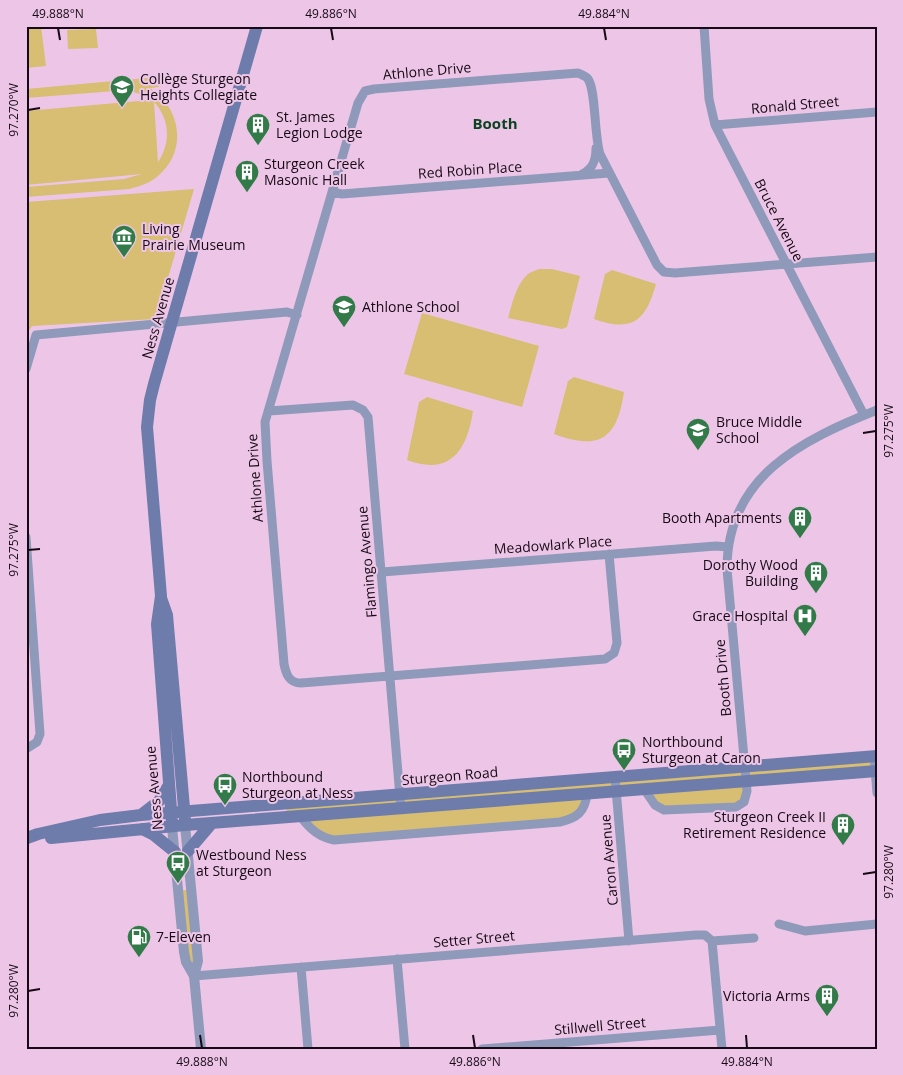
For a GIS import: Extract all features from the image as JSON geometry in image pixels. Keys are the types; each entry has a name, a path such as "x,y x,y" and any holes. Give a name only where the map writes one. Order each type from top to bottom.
{"main road":[{"name":"Ness Avenue","path":"185,819 167,615 161,596 147,427 150,400 171,323 257,26"},
{"name":"Ness Avenue","path":"161,596 157,624 172,827"},
{"name":"Sturgeon Road","path":"27,838 38,839 172,827 185,819 400,795 875,756"},
{"name":"Sturgeon Road","path":"27,838 100,820 141,815 171,814 211,824 876,771"},
{"path":"141,815 159,801 169,785"},
{"path":"142,829 182,851 211,824"}],"street":[{"name":"Bruce Avenue","path":"704,26 709,99 715,125 864,415"},
{"name":"Athlone Drive","path":"580,175 589,171 592,167 595,160 596,143 591,85 585,76 578,73 369,89 358,103 269,411 265,432 286,674 296,683 301,683 609,657 615,650 617,643 609,554"},
{"name":"Ronald Street","path":"715,125 877,112"},
{"name":"Athlone Drive","path":"596,143 609,173 657,265 664,272 675,273 877,257"},
{"name":"Red Robin Place","path":"332,192 342,194 609,173"},
{"path":"26,369 36,335 287,312 297,315"},
{"name":"Flamingo Avenue","path":"269,411 353,405 364,410 368,417 402,809"},
{"name":"Booth Drive","path":"746,781 727,569 728,547 734,522 743,501 768,469 810,440 877,410"},
{"path":"26,537 40,734 37,742 26,749"},
{"name":"Meadowlark Place","path":"382,572 716,546 728,547"},
{"path":"875,756 877,793"},
{"name":"Caron Avenue","path":"615,777 629,941"},
{"path":"644,789 655,805 664,810 736,807 741,805 747,797 746,781"},
{"path":"301,817 308,826 323,838 334,840 560,822 575,818 586,804 587,794"},
{"name":"Ness Avenue","path":"185,819 182,851 184,952 186,962 194,976 201,1049"},
{"name":"Ness Avenue","path":"172,827 182,851"},
{"path":"779,924 805,931 877,924"},
{"name":"Setter Street","path":"194,976 696,935 705,936 712,941 754,938"},
{"path":"712,941 722,1049"},
{"path":"397,959 405,1049"},
{"path":"300,967 308,1049"},
{"name":"Stillwell Street","path":"482,1049 720,1030"}],"shaded area":[{"path":"26,26 41,26 46,66 26,68"},
{"path":"96,29 98,48 68,49 67,30"},
{"path":"158,77 159,87 150,88 169,107 174,118 177,142 174,155 168,166 158,176 145,184 130,189 26,197 26,187 124,179 142,174 26,185 26,111 150,100 128,90 26,98 26,89","holes":["154,102 166,123 167,139 158,162"]},
{"name":"Living Prairie Museum","path":"194,189 156,319 32,326 26,335 26,202"},
{"path":"539,269 552,269 580,276 567,327 562,329 508,318 520,283 528,274"},
{"path":"612,270 656,284 648,307 642,315 628,324 607,323 594,319 605,274"},
{"path":"422,313 539,346 522,407 404,374"},
{"path":"574,377 624,392 617,421 604,437 595,441 570,439 554,434 568,381"},
{"path":"427,397 473,411 466,438 461,448 454,457 435,465 407,460 419,402"},
{"path":"874,756 875,771 746,781 744,802 664,810 644,789 588,794 575,818 334,840 301,817 287,818 286,804"},
{"path":"179,890 192,890 194,976 186,962"}],"place":[{"name":"Collège Sturgeon Heights Collegiate","path":"122,108"},
{"name":"St. James Legion Lodge","path":"258,146"},
{"name":"Sturgeon Creek Masonic Hall","path":"247,193"},
{"name":"Living Prairie Museum","path":"124,258"},
{"name":"Athlone School","path":"344,328"},
{"name":"Bruce Middle School","path":"698,451"},
{"name":"Booth Apartments","path":"800,539"},
{"name":"Dorothy Wood Building","path":"816,594"},
{"name":"Grace Hospital","path":"805,637"},
{"name":"Northbound Sturgeon at Caron","path":"624,771"},
{"name":"Northbound Sturgeon at Ness","path":"225,806"},
{"name":"Sturgeon Creek II Retirement Residence","path":"843,846"},
{"name":"Westbound Ness at Sturgeon","path":"178,884"},
{"name":"7-Eleven","path":"139,958"},
{"name":"Victoria Arms","path":"827,1017"}],"district":[{"name":"Booth","path":"495,124"}]}
